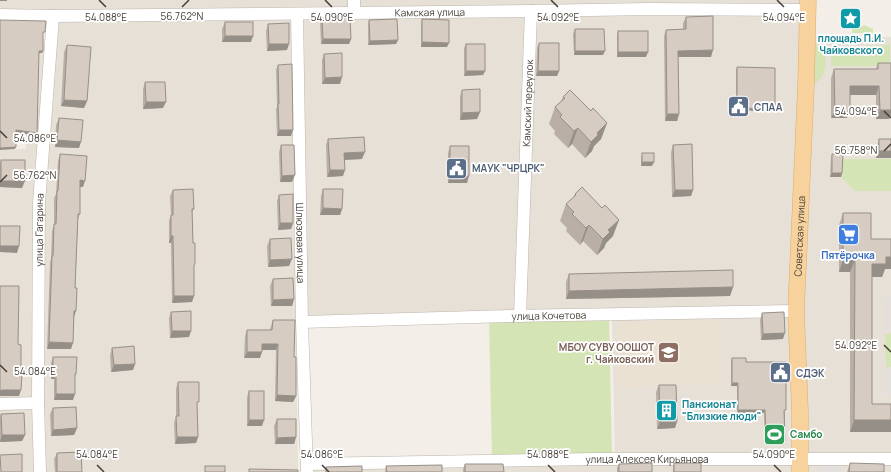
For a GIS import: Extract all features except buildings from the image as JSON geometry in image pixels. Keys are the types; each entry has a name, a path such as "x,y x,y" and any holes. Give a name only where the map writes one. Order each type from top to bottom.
{"main road":[{"name":"Советская улица","path":"800,465 800,412 796,311 808,5"}],"street":[{"path":"354,0 354,12"},
{"name":"Камская улица","path":"53,16 531,11 808,5"},
{"name":"Камский переулок","path":"520,316 531,11"},
{"name":"Шлюзовая улица","path":"296,14 302,322 307,468"},
{"path":"0,15 53,16"},
{"name":"улица Гагарина","path":"40,472 38,403 39,203 53,16"},
{"name":"улица Кочетова","path":"302,322 796,311"},
{"path":"0,404 38,403"},
{"name":"улица Алексея Кирьянова","path":"307,468 513,466 595,459 800,465 891,459"}],"shaded area":[{"path":"0,0 808,0 801,201 809,201 811,38 891,37 891,472 307,472 307,464 615,459 612,315 511,316 302,322 296,14 0,15"},
{"path":"291,16 298,472 0,472 0,150 26,149 26,134 36,135 38,53 42,45 46,44 46,22"},
{"path":"832,45 863,45 857,51 832,51"},
{"path":"891,296 890,331 884,332 884,299"},
{"name":"МБОУ СУВУ ООШОТ г. Чайковский","path":"720,320 721,383 617,387 617,322"},
{"path":"885,369 891,369 891,394 885,394"},
{"path":"821,462 842,462 842,472 821,472"}],"green space":[{"path":"852,19 856,19 855,22 858,27 862,27 864,25 873,29 873,33 852,33"},
{"path":"817,44 824,45 826,48 826,64 822,77 813,85 813,50"},
{"path":"890,45 890,66 831,66 831,52 858,52 865,46"},
{"path":"841,159 891,159 891,191 855,191 841,177"},
{"path":"609,317 612,455 492,458 489,319"},
{"path":"891,333 891,367 886,367 885,335"}],"place":[{"name":"площадь П.И. Чайковского","path":"851,18"},
{"name":"СПАА","path":"739,107"},
{"name":"МАУК \"ЧРЦРК\"","path":"457,168"},
{"name":"Пятёрочка","path":"848,235"},
{"name":"МБОУ СУВУ ООШОТ г. Чайковский","path":"669,353"},
{"name":"СДЭК","path":"781,373"},
{"name":"Пансионат \"Близкие люди\"","path":"666,410"},
{"name":"Самбо","path":"775,434"}]}
